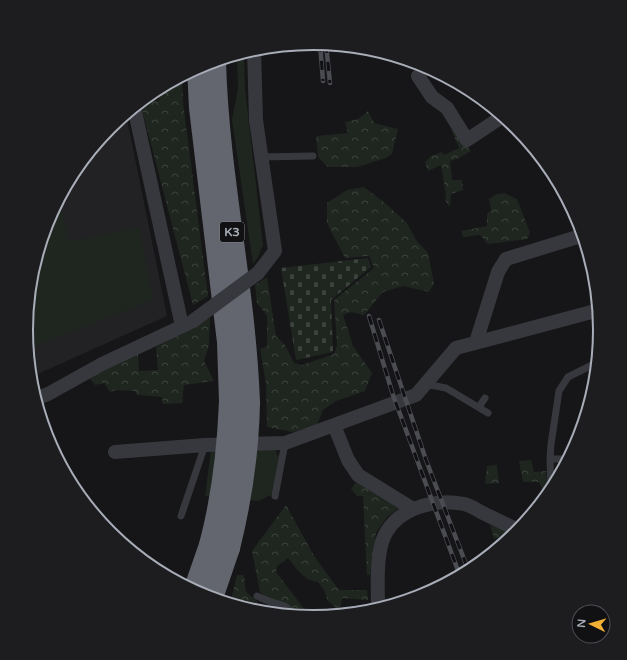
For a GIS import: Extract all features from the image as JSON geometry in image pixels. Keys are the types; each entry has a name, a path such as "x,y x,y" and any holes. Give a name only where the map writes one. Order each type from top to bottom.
{"highway":[{"name":"K3","path":"215,67 218,126 245,339 240,402"},
{"name":"K3","path":"197,585 238,514 243,486 248,432 240,402 228,342 200,108 198,74"},
{"name":"K3","path":"213,592 220,547"}],"street":[{"path":"41,397 102,364 181,326 258,273 275,251 256,120 254,56"},
{"path":"418,76 432,97 447,108 468,140 498,119"},
{"path":"135,114 181,326"},
{"path":"476,342 498,272 506,259 578,237"},
{"path":"115,452 205,445 285,443 416,395 456,348 593,312"},
{"path":"334,425 348,460 358,475 413,509"},
{"path":"378,603 378,575 383,542 390,527 402,516 413,509 427,504 465,504 512,528"}],"lane":[{"path":"262,157 313,156"},
{"path":"551,480 551,444 559,391 568,377 592,365"},
{"path":"425,384 446,388 488,413"},
{"path":"479,407 485,398"},
{"path":"275,496 285,443"},
{"path":"182,516 205,445"},
{"path":"550,459 562,459"},
{"path":"257,596 286,606 289,609"}],"shaded area":[{"path":"127,121 167,316 36,375 33,330 35,293 38,275 54,223 80,174 103,145"}],"green space":[{"path":"244,58 245,89 263,245 253,264 232,120 238,89 237,60"},
{"path":"182,82 183,102 208,296 193,305 142,108 153,101 159,101 159,96"},
{"path":"368,111 374,123 398,129 392,154 386,158 357,167 328,167 318,157 316,136 348,133 345,122 358,119"},
{"path":"451,129 458,132 471,151 450,161 452,180 462,180 463,190 451,194 450,207 445,200 446,195 441,165 428,171 425,162 431,156 442,152 444,155 459,148"},
{"path":"364,187 385,203 407,223 416,240 428,253 434,283 429,292 403,286 383,292 364,315 351,312 343,315 353,346 372,373 365,391 336,401 323,410 317,425 293,432 267,427 266,384 260,349 267,347 267,316 257,303 255,285 267,277 276,336 285,345 294,363 302,365 334,354 337,345 334,300 374,268 369,256 345,258 327,223 327,203 347,190"},
{"path":"504,193 517,199 530,233 527,239 488,244 480,235 463,237 461,231 487,226 487,214 491,210 489,199 495,195"},
{"path":"61,208 69,242 139,227 153,300 34,347 33,330 35,293 38,275 48,240"},
{"path":"368,258 371,267 331,300 333,352 296,360 281,268"},
{"path":"210,318 209,345 204,361 214,381 184,385 182,403 163,404 162,397 137,395 135,391 116,390 110,392 104,383 95,385 89,377 138,352 139,371 158,370 156,347"},
{"path":"274,448 281,462 273,494 258,501 205,496 211,450"},
{"path":"531,460 534,472 546,471 547,486 543,491 539,482 523,482 519,461"},
{"path":"497,465 499,483 485,484 487,466"},
{"path":"358,479 402,506 387,517 376,533 370,575 367,575 363,496 357,496 351,489"},
{"path":"286,505 314,556 339,590 367,590 368,600 342,598 340,609 336,610 328,601 324,590 318,582 305,577 288,558 277,566 276,572 305,610 277,608 281,603 268,599 260,592 252,551"},
{"path":"490,525 508,531 503,537 494,539"},
{"path":"237,575 244,575 246,592 257,601 258,605 241,601 231,598"}],"railway":[{"path":"321,50 323,81"},
{"path":"327,50 330,83"},
{"path":"369,316 393,395 458,570"},
{"path":"379,320 426,460 466,565"}]}
